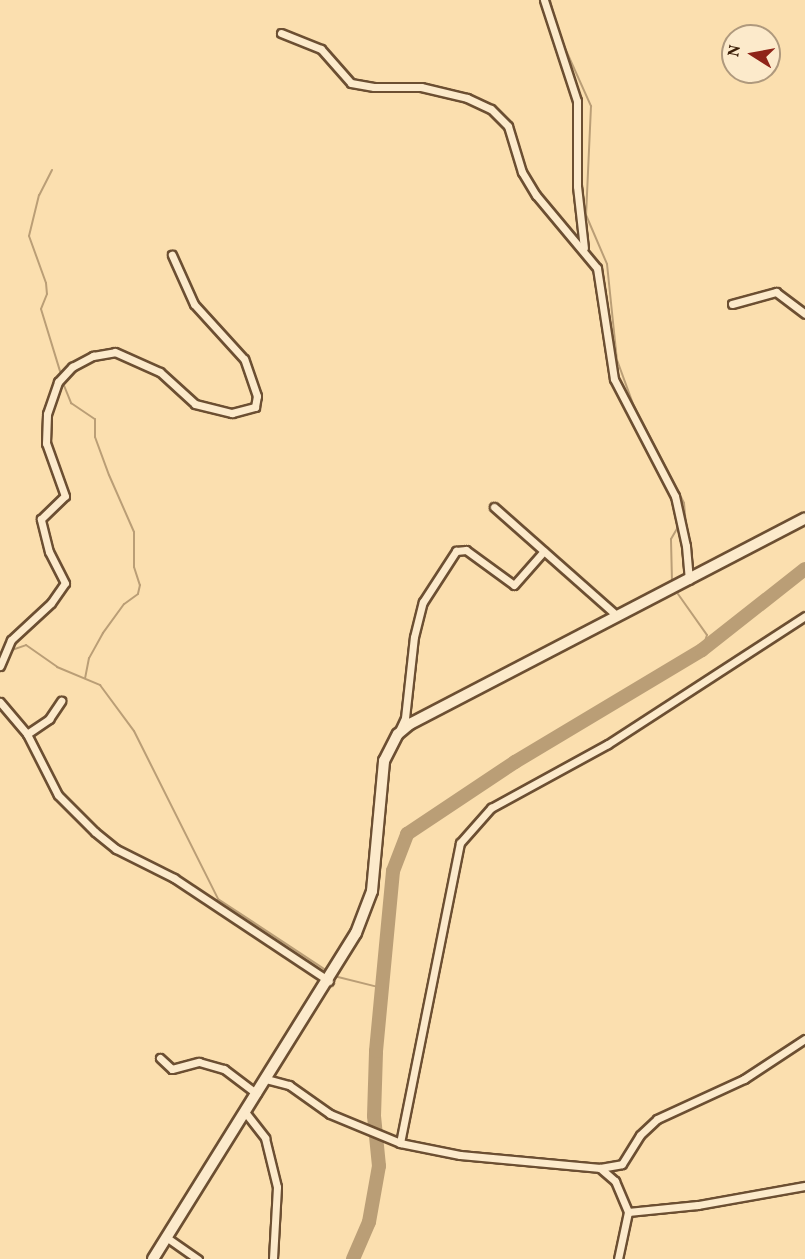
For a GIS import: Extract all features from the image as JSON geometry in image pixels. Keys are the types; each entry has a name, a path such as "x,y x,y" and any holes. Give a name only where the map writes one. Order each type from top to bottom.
{"main road":[{"path":"153,1259 356,933 372,891 381,778 389,746 398,734 410,724 689,581 805,518"}],"street":[{"path":"544,0 577,101 577,186 584,248"},
{"path":"281,33 321,49 351,83 374,87 421,87 491,109 508,126 522,172 541,204 584,248 601,276 614,379 641,438 667,479 680,512 689,581"},
{"path":"0,666 11,640 51,603 65,583 49,552 41,519 64,496 46,442 47,414 58,382 72,367 93,356 115,352 135,358 160,372 195,404 232,413 255,407 257,396 244,359 194,304 172,255"},
{"path":"732,304 776,292 805,314"},
{"path":"494,507 617,616"},
{"path":"398,734 405,718 414,637 423,602 456,551 466,550 514,585 544,551"},
{"path":"397,1142 460,843 491,808 608,744 805,616"},
{"path":"27,734 49,719 61,701"},
{"path":"0,702 27,734 58,795 95,832 124,854 174,878 331,976"},
{"path":"266,1079 289,1085 330,1114 397,1142 460,1155 600,1168 618,1166 626,1161 640,1135 657,1119 744,1079 805,1040"},
{"path":"160,1058 172,1069 199,1062 224,1070 257,1094"},
{"path":"245,1112 265,1138 277,1187 273,1259"},
{"path":"600,1168 615,1181 628,1212 618,1259"},
{"path":"628,1212 698,1205 805,1186"},
{"path":"166,1237 198,1259"}],"waterway":[{"path":"550,0 556,26"},
{"path":"560,37 591,106 586,215 607,264 617,360 633,404 684,503 686,524"},
{"path":"52,170 39,195 29,236 46,283 47,294 41,309 60,371"},
{"path":"63,383 71,403 95,419 95,437 134,532 134,567 140,585 138,594 124,604 103,633 89,658 85,678"},
{"path":"672,581 671,539 678,527"},
{"path":"353,1259 369,1222 379,1166 374,1116 376,1051 393,871 407,834 515,762 702,650 805,569"},
{"path":"678,594 707,635 702,650"},
{"path":"9,651 26,645 57,667 100,685 134,731 218,899 327,971"},
{"path":"334,976 382,988"}]}
